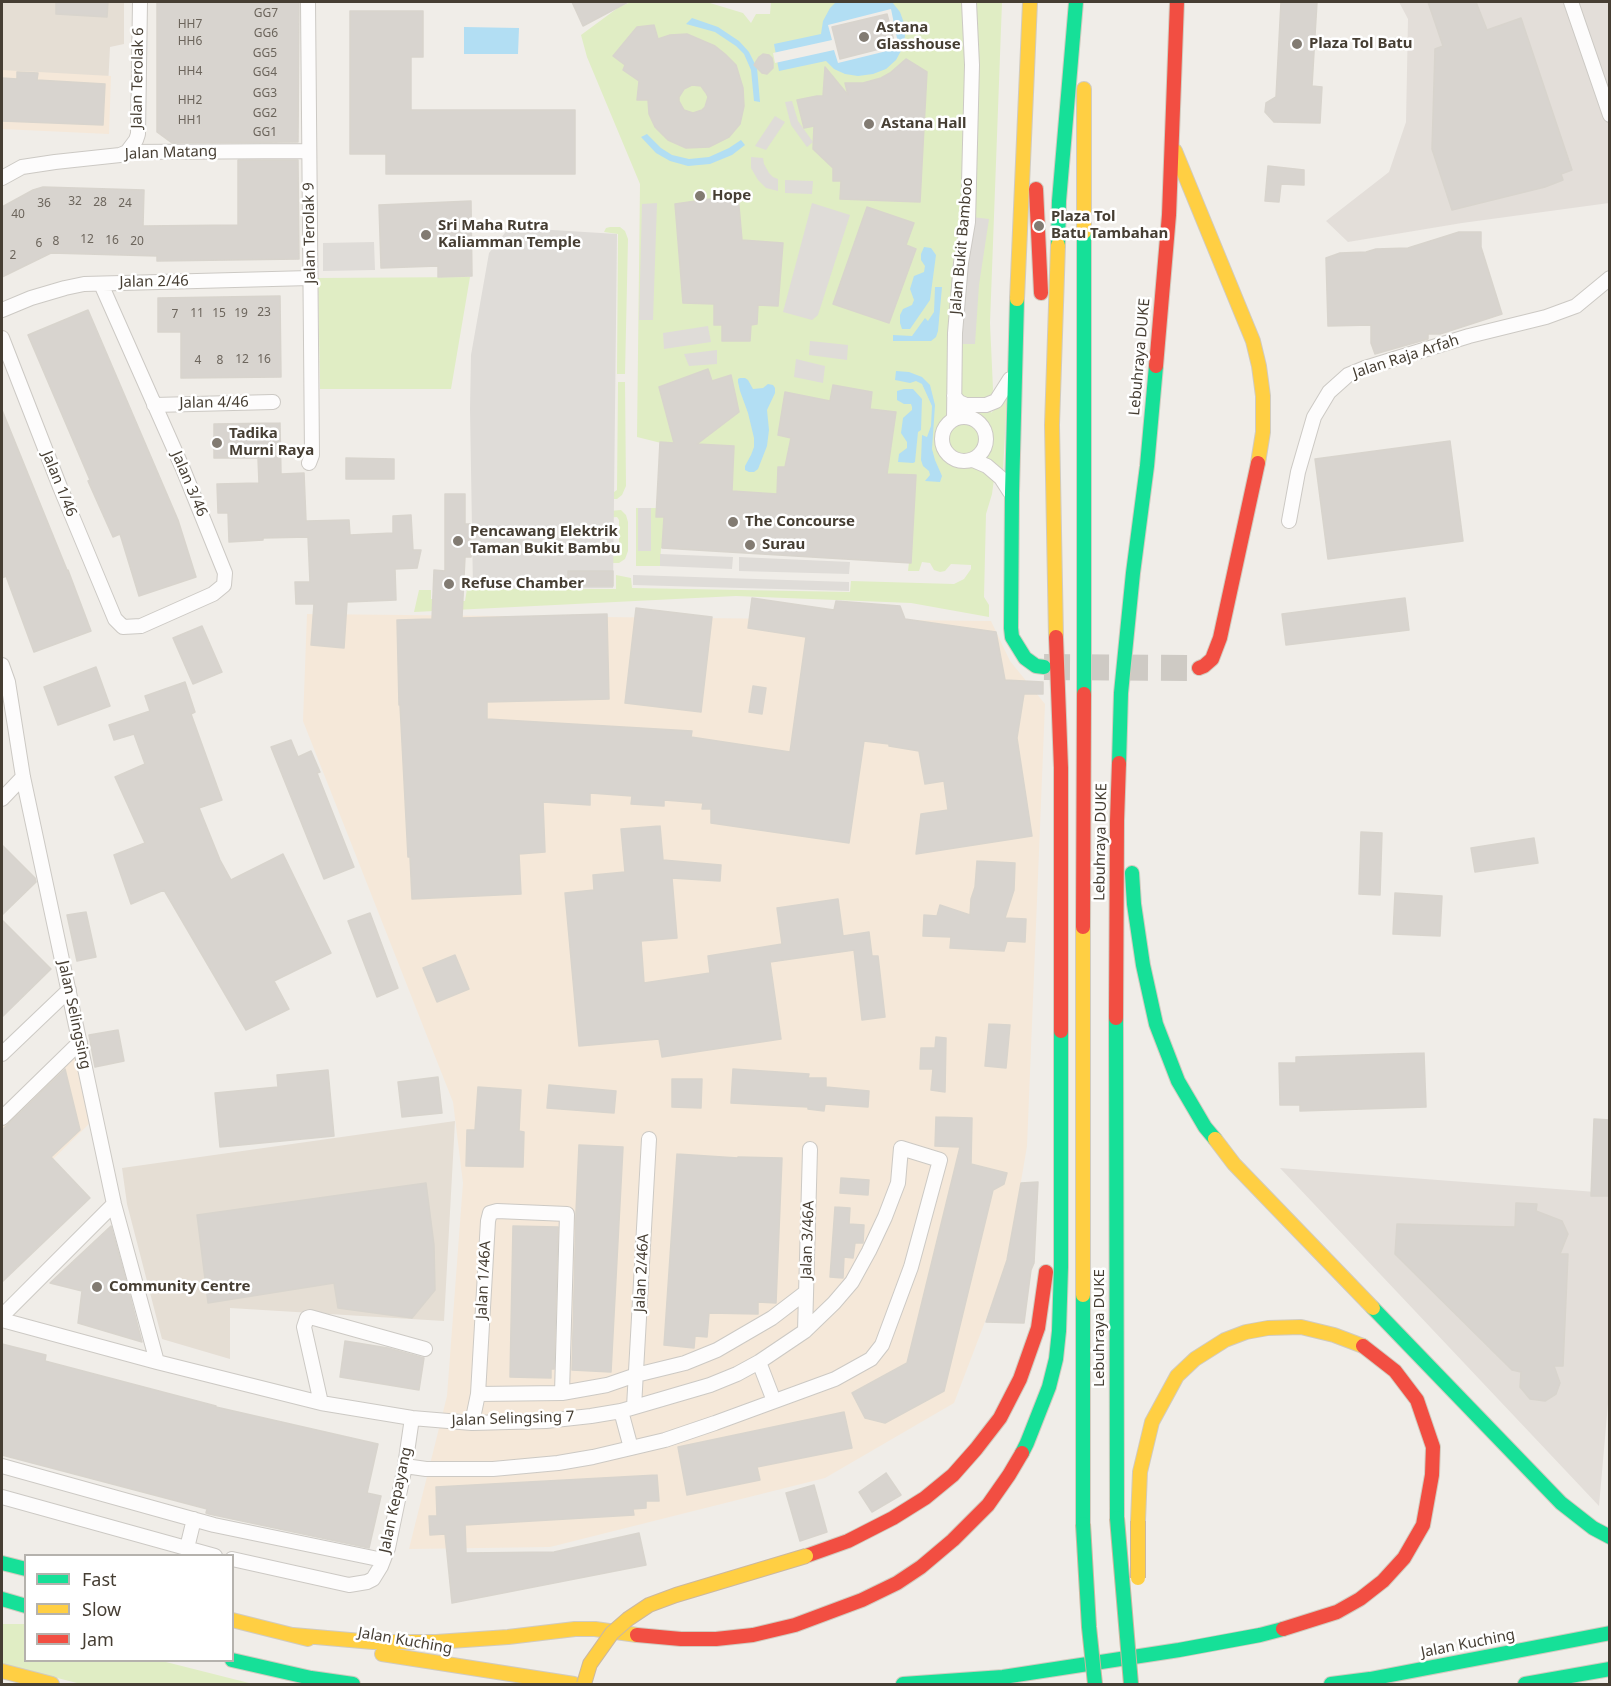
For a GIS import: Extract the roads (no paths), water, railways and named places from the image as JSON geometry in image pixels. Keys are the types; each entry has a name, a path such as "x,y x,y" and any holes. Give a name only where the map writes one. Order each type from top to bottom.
{"main road":[{"path":"1030,2 1017,283 1012,494 1012,638 1025,658 1036,666 1044,667"},
{"path":"293,1635 374,1642 436,1642 574,1629 611,1630 681,1639 716,1639 753,1635 795,1625 862,1600 897,1583 921,1567 953,1540 988,1505 1009,1475 1027,1443 1049,1387 1056,1359 1061,1257 1061,768 1054,599 1053,425 1059,201 1076,2"},
{"name":"Lebuhraya DUKE","path":"1084,2 1083,1524 1095,1684"},
{"name":"Lebuhraya DUKE","path":"1131,1684 1117,1518 1117,821 1121,693 1147,466 1168,227 1177,2"},
{"path":"1028,40 1042,308 1053,425"},
{"path":"1172,144 1253,341 1263,396 1263,432 1259,460 1220,638 1212,659 1199,668"},
{"path":"1121,693 1134,904 1143,965 1156,1024 1178,1081 1205,1127 1234,1164 1561,1503 1593,1528 1610,1537"},
{"path":"1048,1215 1050,962 1061,768"},
{"path":"1061,875 1083,1222"},
{"path":"581,1684 590,1664 612,1633 649,1605 676,1594 806,1556 848,1541 925,1498 953,1475 1000,1418 1020,1379 1038,1328 1047,1263"},
{"path":"903,1684 1004,1677 1260,1635 1337,1612 1360,1599 1383,1581 1404,1558 1423,1525 1432,1475 1433,1447 1416,1401 1395,1371 1363,1346 1334,1335 1301,1327 1268,1328 1246,1332 1224,1340 1195,1359 1177,1376 1152,1422 1140,1472 1137,1556 1139,1589"},
{"path":"2,1563 24,1568"},
{"path":"2,1599 24,1605"},
{"name":"Jalan Kuching","path":"234,1621 354,1649 574,1684"},
{"name":"Jalan Kuching","path":"1331,1684 1403,1673 1610,1633"},
{"path":"1142,1641 1145,1664"},
{"path":"234,1660 311,1678 353,1684"},
{"path":"222,1662 285,1684"},
{"path":"1525,1684 1610,1669"},
{"path":"2,1671 52,1684"}],"street":[{"name":"Jalan Terolak 6","path":"127,152 134,144 138,134 140,2"},
{"name":"Jalan Terolak 9","path":"308,2 312,455 309,463"},
{"name":"Jalan Bukit Bamboo","path":"954,419 955,333 961,263 968,222 972,65 969,2"},
{"path":"1571,2 1610,115"},
{"name":"Jalan Matang","path":"2,178 22,167 120,155 127,152 309,151"},
{"name":"Jalan 2/46","path":"2,310 32,298 84,284 310,278"},
{"name":"Jalan Raja Arfah","path":"1289,521 1298,472 1314,417 1329,392 1348,375 1469,336 1546,317 1576,306 1610,278"},
{"name":"Jalan 3/46","path":"101,284 183,469 225,573 224,585 213,594 141,626 123,627"},
{"name":"Jalan 1/46","path":"2,338 47,455 115,619 123,627"},
{"path":"1012,494 1001,478 987,466 973,460 960,462 948,455 942,442 944,429 954,419 969,417 986,410 996,401 1007,387 1016,367"},
{"path":"954,396 966,405 986,405 996,401"},
{"name":"Jalan 4/46","path":"154,405 273,402"},
{"path":"969,417 981,425 987,439 983,451 973,460"},
{"name":"Jalan Selingsing","path":"2,664 8,682 24,777 114,1204 157,1362"},
{"path":"2,799 24,777"},
{"path":"2,1054 69,990"},
{"path":"2,1118 80,1042"},
{"name":"Jalan 2/46A","path":"627,1409 636,1375 649,1139"},
{"name":"Jalan Selingsing 7","path":"2,1320 321,1403 412,1418 472,1423 546,1421 627,1409 710,1385 737,1374 805,1332 852,1282 869,1251 898,1183 901,1148 940,1160 911,1267 882,1345 871,1359 835,1379 774,1401"},
{"name":"Jalan 3/46A","path":"805,1332 810,1149"},
{"path":"2,1316 114,1204"},
{"name":"Jalan 1/46A","path":"472,1423 478,1394 488,1221 490,1214 497,1211 567,1214 562,1393"},
{"path":"478,1394 562,1393 607,1385 685,1363 717,1350 772,1318 806,1292"},
{"path":"321,1403 304,1327 307,1318 425,1349"},
{"path":"405,1466 426,1469 492,1469 558,1463 665,1440 774,1401 759,1362"},
{"path":"627,1409 631,1448"},
{"name":"Jalan Kepayang","path":"234,1559 349,1585 373,1579 388,1548 405,1466 412,1418"},
{"path":"2,1466 214,1525 384,1560"},
{"path":"2,1497 187,1552 194,1519"},
{"path":"2,1610 24,1605"},
{"path":"234,1612 271,1630"}],"water":[{"path":"836,2 892,2 900,12 905,36 896,60 886,69 858,76 834,69 826,61 779,71 774,44 821,34 823,21"},
{"path":"692,18 718,27 739,41 749,52 757,68 760,102 754,101 751,70 744,54 715,32 686,24"},
{"path":"464,27 519,28 518,54 464,54"},
{"path":"647,134 672,155 689,159 709,157 741,140 745,145 732,155 710,164 688,166 670,161 656,153 641,137"},
{"path":"924,247 931,248 936,255 930,300 910,329 902,329 900,315 903,309 912,305 914,300 910,289 914,276 924,272 925,266 921,260 921,254"},
{"path":"935,287 942,287 936,337 931,341 893,341 893,335 912,336 925,318 928,321 934,312"},
{"path":"896,371 909,372 922,377 930,385 935,405 932,449 942,476 940,482 925,481 930,475 921,460 922,435 927,437 931,426 932,406 922,384 916,381 910,383 895,380"},
{"path":"738,379 748,380 753,389 763,388 768,384 775,388 767,410 769,430 767,446 758,469 754,472 745,470 754,447 754,438 740,391"},
{"path":"913,389 922,399 921,430 918,432 915,462 913,463 898,462 899,454 907,448 907,442 901,433 903,418 912,410 911,404 904,404 897,400 897,391"}],"tunnel":[{"path":"1044,667 1199,668"}],"place":[{"name":"Astana Glasshouse","path":"864,37"},
{"name":"Plaza Tol Batu","path":"1297,44"},
{"name":"Astana Hall","path":"869,124"},
{"name":"Hope","path":"700,196"},
{"name":"Plaza Tol Batu Tambahan","path":"1039,226"},
{"name":"Sri Maha Rutra Kaliamman Temple","path":"426,235"},
{"name":"Tadika Murni Raya","path":"217,443"},
{"name":"The Concourse","path":"733,522"},
{"name":"Pencawang Elektrik Taman Bukit Bambu","path":"458,541"},
{"name":"Surau","path":"750,545"},
{"name":"Refuse Chamber","path":"449,584"},
{"name":"Community Centre","path":"97,1287"}]}
